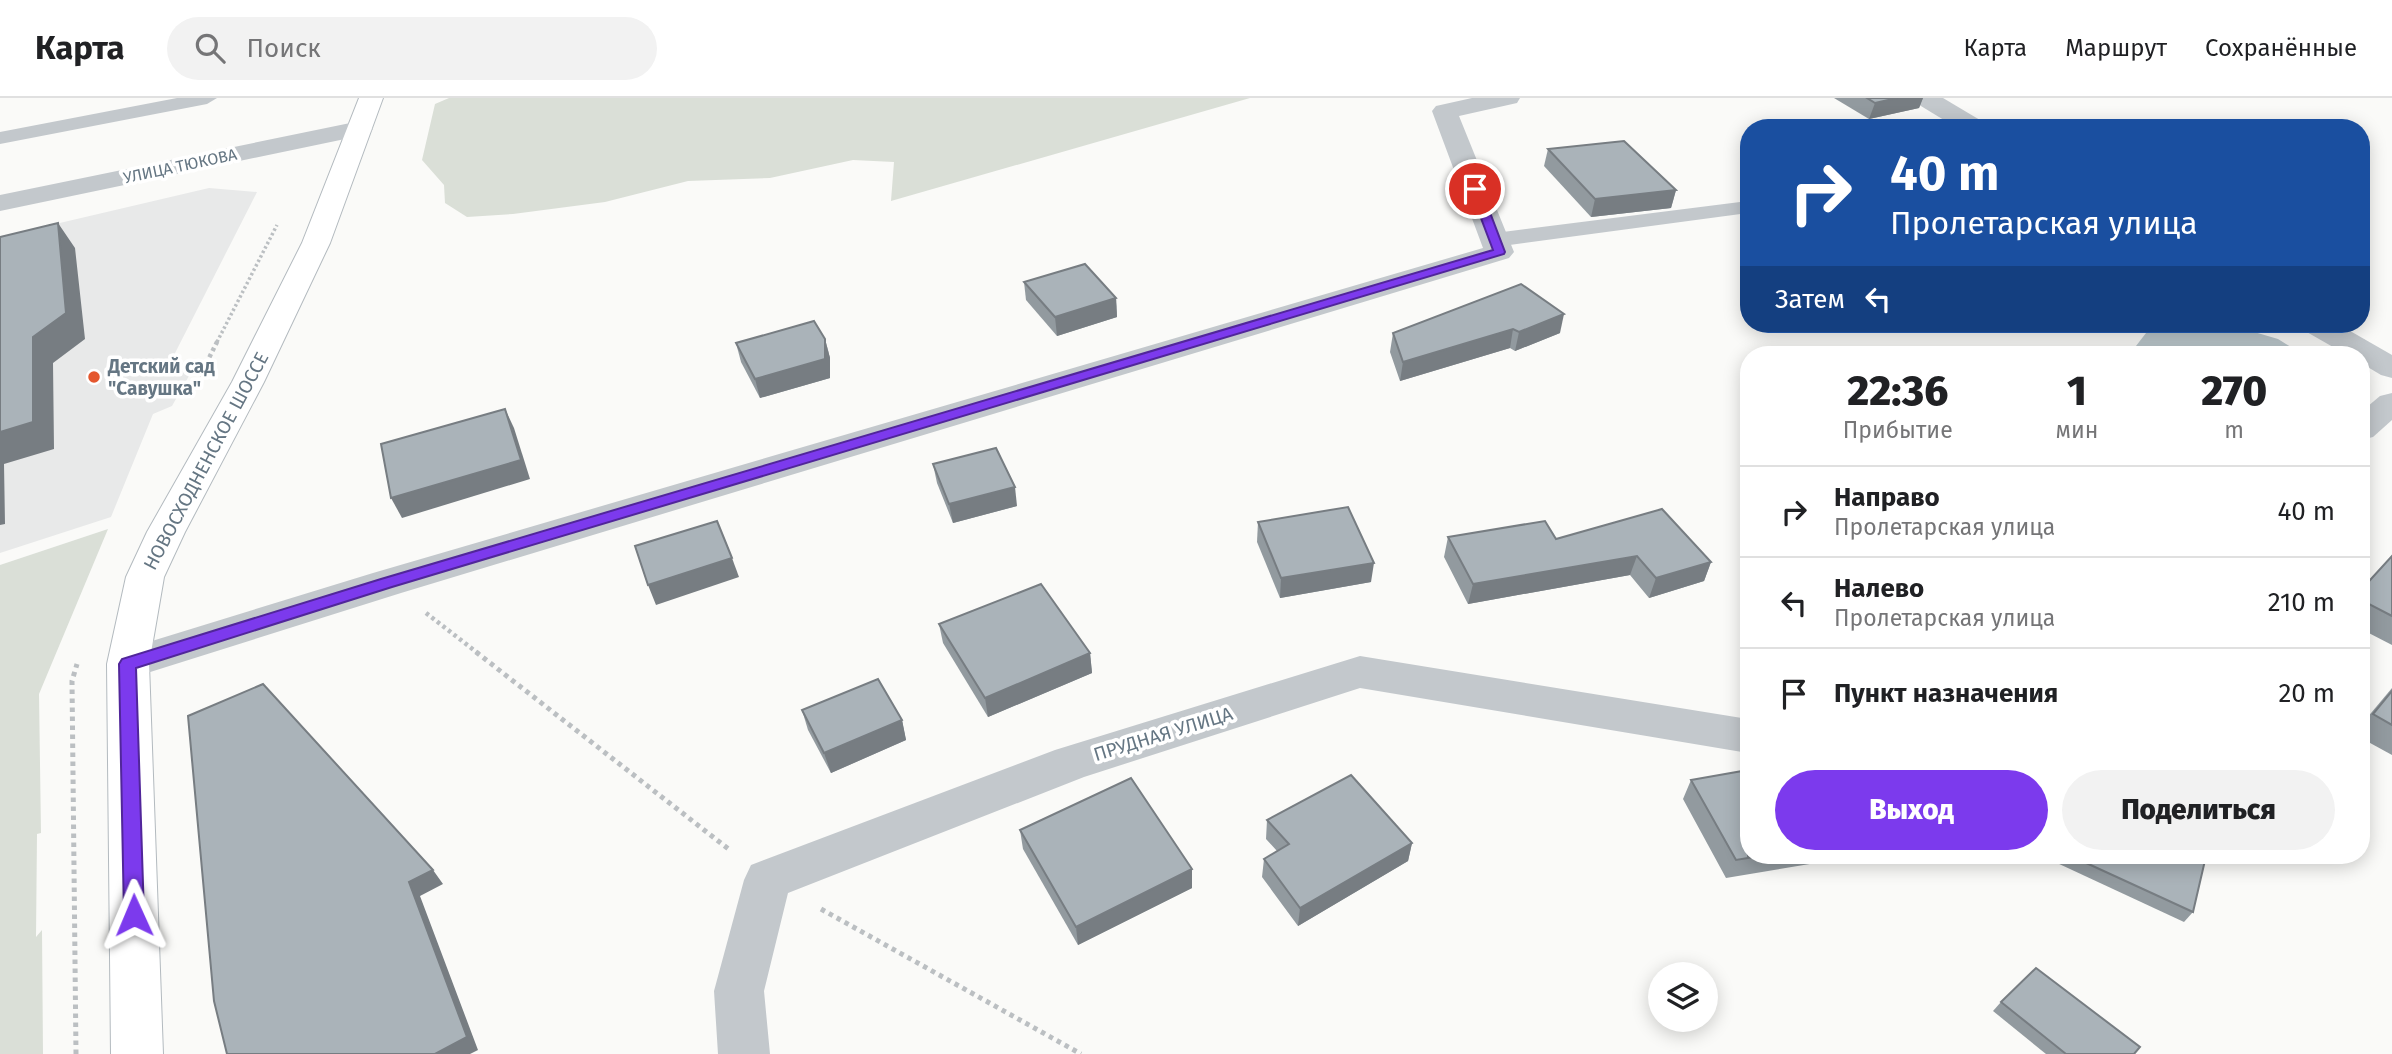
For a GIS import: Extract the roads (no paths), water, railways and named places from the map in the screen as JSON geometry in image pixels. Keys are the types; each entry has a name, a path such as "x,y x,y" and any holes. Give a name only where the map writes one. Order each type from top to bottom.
{"street":[{"path":"128,664 387,583 1499,252 1446,111 1508,98"},
{"path":"1925,98 1961,119"},
{"name":"УЛИЦА ТЮКОВА","path":"0,203 365,113"},
{"name":"НОВОСХОДНЕНСКОЕ ШОССЕ","path":"137,1054 128,664 145,577 166,532 248,383 316,243 365,113"},
{"path":"2332,333 2354,346"},
{"path":"2370,355 2392,368"},
{"path":"2370,422 2392,404"},
{"name":"ПРУДНАЯ УЛИЦА","path":"744,1054 739,991 768,880 1071,763 1360,672 1740,735"}],"lane":[{"path":"0,138 207,98"},
{"path":"1495,240 1740,208"}],"place":[{"name":"Детский сад \"Савушка\"","path":"94,377"}]}
